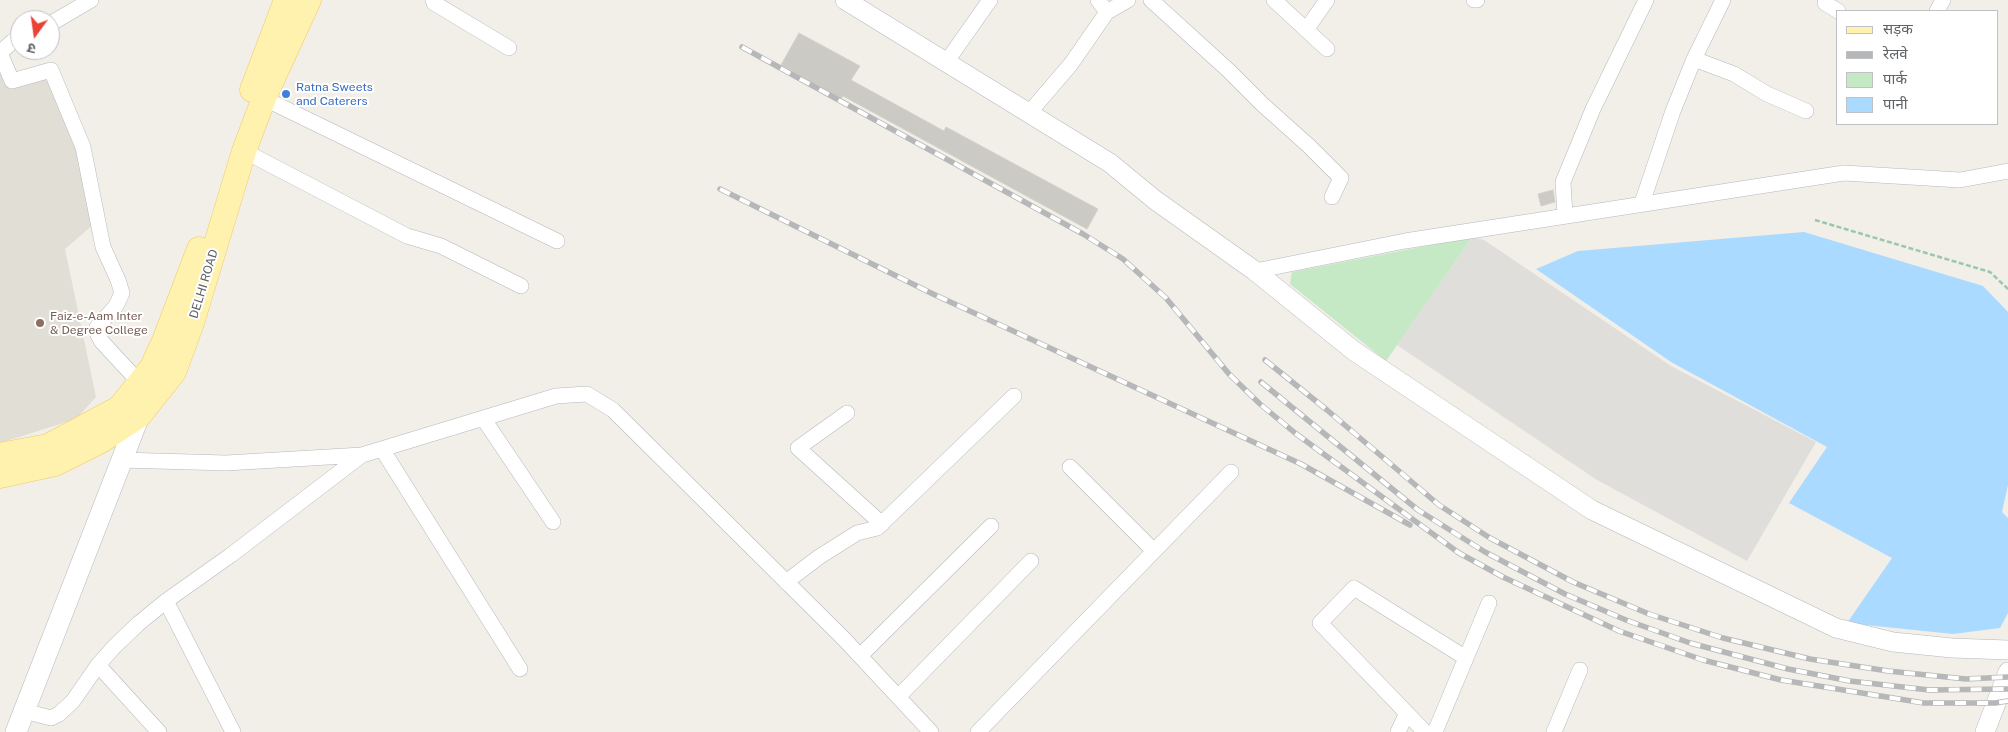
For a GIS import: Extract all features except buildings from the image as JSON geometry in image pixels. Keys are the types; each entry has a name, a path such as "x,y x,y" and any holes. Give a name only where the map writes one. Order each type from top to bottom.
{"main road":[{"path":"16,732 121,460 129,412 139,382 152,367 164,341 194,262 239,122 257,95 286,0"},
{"name":"DELHI ROAD","path":"0,476 55,464 102,441 129,412 174,372 192,323 244,151 257,95 308,0"},
{"path":"0,455 48,446 129,412"}],"street":[{"path":"60,18 91,0"},
{"path":"433,0 434,3 509,48"},
{"path":"845,0 1110,163 1155,200 1255,272 1354,351 1592,510 1836,628 1893,642 1952,648 2008,650"},
{"path":"947,61 990,0"},
{"path":"1029,113 1071,64 1102,6 1128,0"},
{"path":"1152,0 1341,178 1332,197"},
{"path":"1274,0 1327,49"},
{"path":"1306,30 1327,0"},
{"path":"1565,215 1563,182 1593,109 1646,0"},
{"path":"1642,203 1655,159 1694,59 1723,0"},
{"path":"1827,0 1825,3 1836,10"},
{"path":"10,44 0,53 12,81 51,70 83,147 103,247 122,293 116,306 97,327 98,335 102,342 139,382"},
{"path":"1694,59 1734,74 1767,94 1806,111"},
{"path":"257,95 557,241"},
{"path":"244,151 408,236 441,246 521,286"},
{"path":"1255,272 1404,241 1844,173 1960,180 2008,171"},
{"path":"121,460 226,464 362,454 556,396 587,394 613,410 860,656 931,732"},
{"path":"786,582 819,557 857,533 877,528 882,524 1014,396"},
{"path":"847,413 798,448 882,524"},
{"path":"483,418 553,522"},
{"path":"382,449 520,669"},
{"path":"24,711 51,718 59,714 73,701 98,665 114,647 166,601 232,554 362,454"},
{"path":"1070,468 1154,551"},
{"path":"978,732 1231,472"},
{"path":"860,656 990,526"},
{"path":"898,697 1031,561"},
{"path":"1425,732 1320,623 1354,588 1466,658"},
{"path":"166,601 234,732"},
{"path":"1436,732 1489,603"},
{"path":"98,665 159,732"},
{"path":"1554,732 1580,670"},
{"path":"1985,732 2008,672"},
{"path":"1398,732 1407,713"}],"path":[{"path":"1815,220 1990,272 2008,289"}],"shaded area":[{"name":"Faiz-e-Aam Inter & Degree College","path":"0,72 9,89 49,76 102,217 65,249 96,397 76,419 0,443"},
{"path":"1472,237 1484,240 1671,366 1816,442 1747,561 1597,480 1397,345"}],"green space":[{"path":"1472,237 1386,361 1290,284 1292,272"}],"water":[{"path":"1804,232 1983,286 2008,312 2008,485 2002,512 2008,518 2008,613 2000,628 1953,634 1847,623 1892,558 1789,503 1827,447 1671,362 1536,269 1578,251"}],"railway":[{"path":"742,47 1083,234 1123,259 1166,298 1229,374 1260,404 1295,433 1459,553 1503,577 1619,631 1703,660 1781,680 1924,703 1995,703 2008,701"},
{"path":"720,189 933,294 1301,464 1410,525"},
{"path":"1265,360 1439,505 1490,538 1573,582 1649,614 1723,638 1810,659 1888,671 1966,679 2008,677"},
{"path":"1261,382 1418,510 1485,552 1565,594 1626,620 1690,643 1788,669 1850,681 1929,690 2008,689"}],"place":[{"name":"Ratna Sweets and Caterers","path":"286,94"},
{"name":"Faiz-e-Aam Inter & Degree College","path":"40,323"}]}
